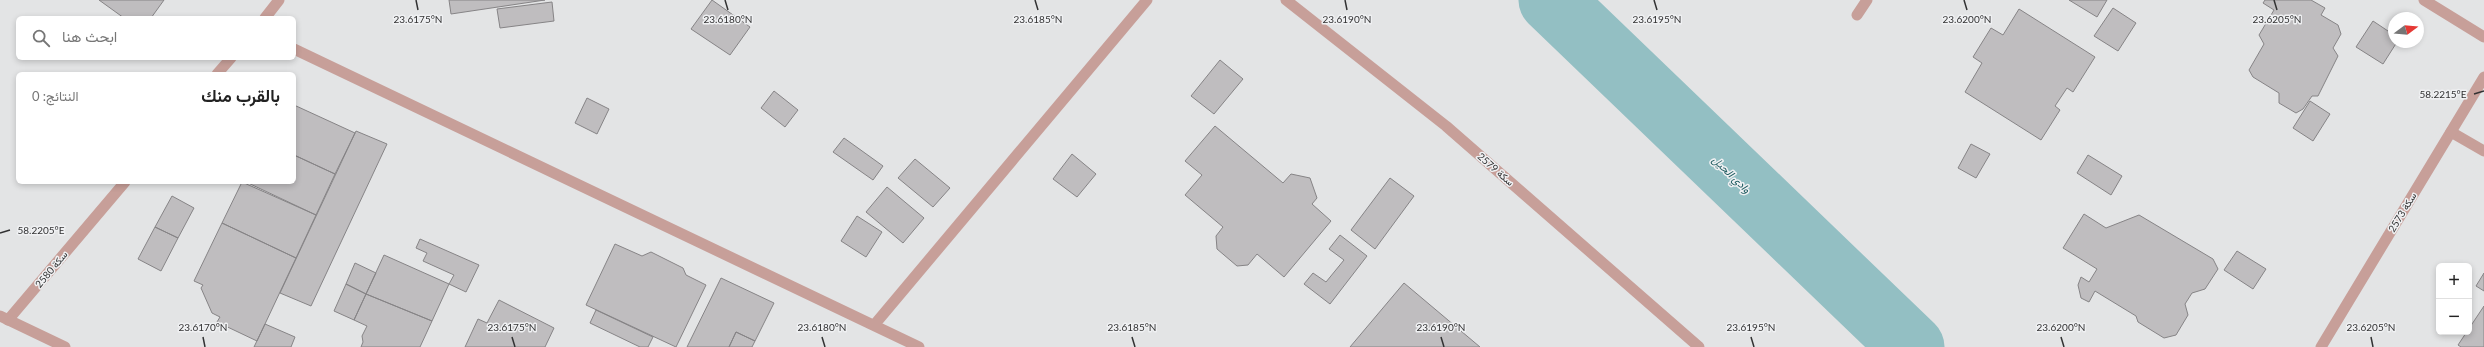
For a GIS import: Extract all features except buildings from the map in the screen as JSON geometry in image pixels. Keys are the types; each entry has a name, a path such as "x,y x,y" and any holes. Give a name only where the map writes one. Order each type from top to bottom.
{"street":[{"path":"267,16 279,0"},
{"path":"875,324 1147,0"},
{"name":"سكة 2579","path":"1286,0 1446,126 1699,347"},
{"path":"1857,15 1866,0"},
{"path":"2424,0 2484,37"},
{"path":"296,50 875,324 919,347"},
{"path":"219,72 229,60"},
{"name":"سكة 2573","path":"2321,347 2484,77"},
{"path":"2451,132 2484,151"},
{"name":"سكة 2580","path":"4,318 123,184"},
{"path":"4,318 65,347"}],"waterway":[{"name":"وادي الحيل","path":"1551,0 1912,347"}]}
